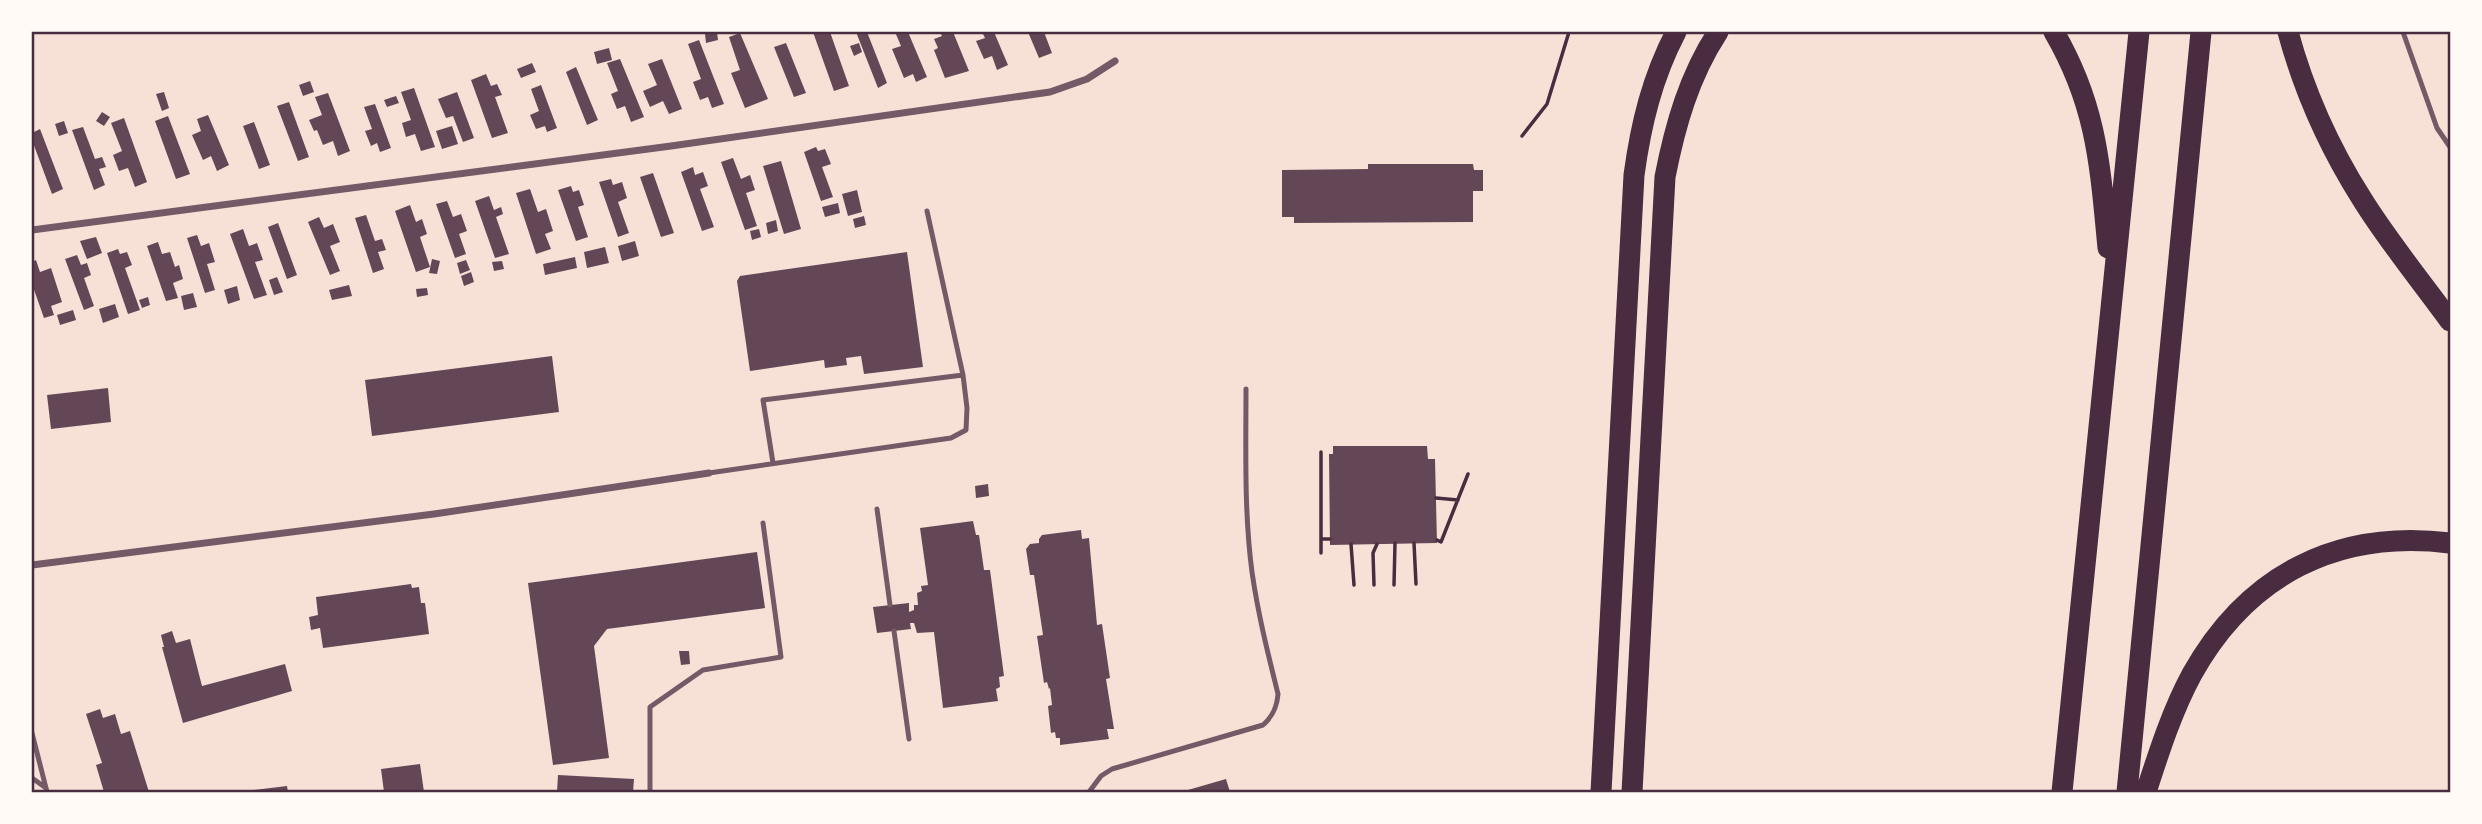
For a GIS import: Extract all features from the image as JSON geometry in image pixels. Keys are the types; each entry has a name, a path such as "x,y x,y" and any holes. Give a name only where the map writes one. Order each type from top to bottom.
{"highway":[{"path":"1601,793 1633,175 1649,93 1676,32"},
{"path":"1632,793 1665,177 1687,92 1718,32"},
{"path":"2054,32 2070,58 2096,136 2112,295"},
{"path":"2062,793 2139,32"},
{"path":"2127,793 2201,32"},
{"path":"2288,32 2309,97 2342,164 2362,199 2451,321"},
{"path":"2146,793 2172,715 2193,672 2220,633 2246,604 2268,585 2297,566 2354,545 2421,539 2451,543"}],"street":[{"path":"32,230 671,146 1050,92 1087,79 1115,61"},
{"path":"32,565 433,514 709,473"}],"lane":[{"path":"2403,32 2437,128 2451,147"},
{"path":"709,473 951,438 967,430 963,375 927,211"},
{"path":"773,463 763,400 963,375"},
{"path":"1088,793 1101,776 1123,764 1263,725 1271,718 1277,704 1278,694 1261,626 1252,570 1247,496 1246,388"},
{"path":"877,509 890,605"},
{"path":"650,793 650,707 703,670 781,657 764,523"},
{"path":"894,631 909,739"},
{"path":"32,733 47,791"},
{"path":"32,778 47,791"}],"path":[{"path":"1522,136 1547,104 1569,32"},
{"path":"1321,452 1321,553"},
{"path":"1437,540 1441,542 1468,474"},
{"path":"1436,498 1458,500"},
{"path":"1322,539 1330,539"},
{"path":"1414,543 1416,584"},
{"path":"1351,544 1354,585"},
{"path":"1374,585 1373,551 1377,544"},
{"path":"1394,585 1395,544"}],"building":[{"path":"717,32 718,40 706,43 705,34"},
{"path":"813,32 830,32 849,86 834,91"},
{"path":"856,32 867,32 887,83 878,88"},
{"path":"895,32 908,32 927,77 916,82 913,74 904,78 892,49 901,46"},
{"path":"940,32 953,32 969,71 945,78 934,50 938,48 934,39 942,36"},
{"path":"982,32 994,32 1008,65 997,70 992,56 984,59 976,41 985,38"},
{"path":"1028,32 1044,32 1052,53 1039,58"},
{"path":"740,33 768,99 745,108 731,73 740,70 729,37"},
{"path":"699,40 724,104 712,108 708,97 700,100 693,82 701,79 688,44"},
{"path":"786,43 806,93 794,97 774,47"},
{"path":"859,43 862,52 854,56 850,46"},
{"path":"609,48 612,60 597,64 594,52"},
{"path":"620,59 644,117 631,122 625,106 617,109 611,94 618,91 607,63"},
{"path":"662,59 682,109 669,114 663,101 650,107 643,91 657,85 648,64"},
{"path":"532,63 536,72 521,78 517,69"},
{"path":"576,67 598,120 587,125 566,72"},
{"path":"486,74 491,86 497,84 502,95 495,97 508,133 492,138 471,80"},
{"path":"310,81 314,92 303,96 299,85"},
{"path":"541,85 557,128 547,132 545,126 536,129 530,115 539,111 531,89"},
{"path":"414,88 435,147 421,151 415,134 406,137 402,123 411,120 401,92"},
{"path":"164,92 169,108 162,111 156,94"},
{"path":"457,92 474,138 463,142 453,116 446,118 438,99"},
{"path":"328,93 350,151 338,156 333,141 323,145 309,120 322,115 315,97"},
{"path":"396,96 399,103 387,107 384,100"},
{"path":"289,102 309,157 298,161 277,106"},
{"path":"375,104 391,148 380,152 377,143 371,146 365,131 372,129 364,107"},
{"path":"102,112 110,117 104,126 96,121"},
{"path":"208,115 229,165 217,171 211,156 203,160 192,135 201,131 197,119"},
{"path":"168,116 190,174 176,179 155,121"},
{"path":"124,118 147,182 135,187 128,168 119,171 113,155 122,151 111,123"},
{"path":"64,121 68,133 59,136 55,124"},
{"path":"254,122 270,165 259,169 243,126"},
{"path":"452,126 458,144 442,149 436,131"},
{"path":"83,127 95,159 102,157 106,167 99,169 105,185 94,190 72,130"},
{"path":"40,129 63,189 52,194 32,140 32,133"},
{"path":"816,147 818,151 825,149 831,164 822,167 833,197 821,201 804,152"},
{"path":"733,158 741,179 750,175 755,190 746,193 757,226 745,230 721,162"},
{"path":"781,161 801,229 784,234 763,166"},
{"path":"1368,164 1473,164 1474,170 1483,170 1483,191 1473,191 1473,222 1294,223 1294,217 1282,217 1282,170 1368,169"},
{"path":"693,167 695,175 703,172 708,186 700,189 714,227 702,231 681,172"},
{"path":"653,173 674,233 661,237 640,177"},
{"path":"611,179 613,185 622,182 627,198 618,202 629,233 618,237 599,182"},
{"path":"571,186 573,192 579,190 584,205 578,207 588,237 576,241 558,190"},
{"path":"530,189 538,212 546,209 553,231 545,234 551,249 536,254 516,193"},
{"path":"857,190 862,212 848,216 842,194"},
{"path":"489,196 494,210 501,207 503,214 496,217 509,254 495,258 475,201"},
{"path":"447,201 453,217 461,214 467,231 459,234 466,254 455,258 436,204"},
{"path":"838,203 840,213 825,217 822,207"},
{"path":"410,205 416,222 422,219 427,234 420,237 430,267 416,272 395,211"},
{"path":"366,215 375,241 382,239 386,250 378,252 384,269 373,273 355,218"},
{"path":"864,216 866,225 855,228 853,219"},
{"path":"319,217 324,228 333,224 340,242 330,246 340,271 330,275 308,222"},
{"path":"776,220 778,231 768,234 766,223"},
{"path":"278,223 297,275 287,279 268,227"},
{"path":"243,229 249,246 257,243 263,260 255,262 267,295 254,299 230,234"},
{"path":"759,229 761,237 752,240 750,231"},
{"path":"197,235 201,246 209,243 215,262 207,264 215,290 205,293 187,238"},
{"path":"96,237 102,253 87,259 80,241"},
{"path":"635,241 639,256 622,261 618,246"},
{"path":"158,242 162,254 170,252 175,267 179,265 183,279 173,283 178,298 166,301 147,246"},
{"path":"605,247 609,263 587,268 584,252"},
{"path":"118,249 120,254 127,252 132,265 125,268 140,310 128,314 107,253"},
{"path":"907,252 923,367 864,374 861,356 846,358 847,365 825,368 824,360 750,371 737,281 740,276"},
{"path":"77,255 81,265 87,263 91,275 84,278 94,306 84,310 65,259"},
{"path":"575,257 577,268 545,275 543,264"},
{"path":"432,259 440,261 437,274 429,273"},
{"path":"36,260 40,272 51,268 62,302 51,306 54,315 44,318 32,284 32,262"},
{"path":"466,260 470,270 460,274 457,263"},
{"path":"502,261 504,269 494,271 492,262"},
{"path":"471,272 474,282 464,286 461,276"},
{"path":"277,277 283,292 274,295 269,280"},
{"path":"349,285 352,296 332,300 329,290"},
{"path":"237,286 240,300 228,304 224,290"},
{"path":"427,288 428,295 417,297 416,289"},
{"path":"193,293 197,307 184,310 181,296"},
{"path":"148,297 150,305 142,308 139,300"},
{"path":"115,304 119,317 103,323 99,309"},
{"path":"73,310 76,320 60,325 57,315"},
{"path":"552,356 559,412 372,436 365,380"},
{"path":"108,388 111,422 51,429 47,395"},
{"path":"1333,446 1427,446 1428,459 1435,459 1437,543 1330,545 1329,454 1333,454"},
{"path":"988,484 989,496 976,498 975,486"},
{"path":"973,521 976,535 979,535 984,570 990,570 1004,676 999,677 1000,687 996,689 998,701 943,708 934,632 917,633 914,623 910,623 911,629 877,633 873,607 909,603 909,612 914,610 914,605 918,605 917,593 922,591 921,586 928,585 920,528"},
{"path":"1081,530 1082,539 1089,538 1097,625 1102,624 1110,678 1106,679 1114,729 1107,729 1109,739 1060,745 1060,738 1056,738 1055,732 1051,733 1048,706 1052,705 1050,688 1047,682 1044,683 1037,636 1043,635 1034,575 1030,575 1026,549 1030,544 1039,543 1042,535"},
{"path":"757,552 765,608 607,629 594,646 609,758 553,765 528,583"},
{"path":"411,584 412,588 419,587 421,603 425,603 429,634 323,648 320,628 311,630 309,617 318,615 316,597"},
{"path":"172,631 176,643 190,639 202,686 285,664 292,691 183,723 162,647 161,635"},
{"path":"679,651 689,651 690,664 681,665"},
{"path":"100,709 103,718 115,714 121,734 130,731 149,792 104,792 96,765 102,763 86,714"},
{"path":"420,764 424,792 384,792 381,769"},
{"path":"558,775 634,779 633,792 557,792"},
{"path":"1226,779 1230,792 1181,792"},
{"path":"287,786 288,792 253,792 253,790"}]}
